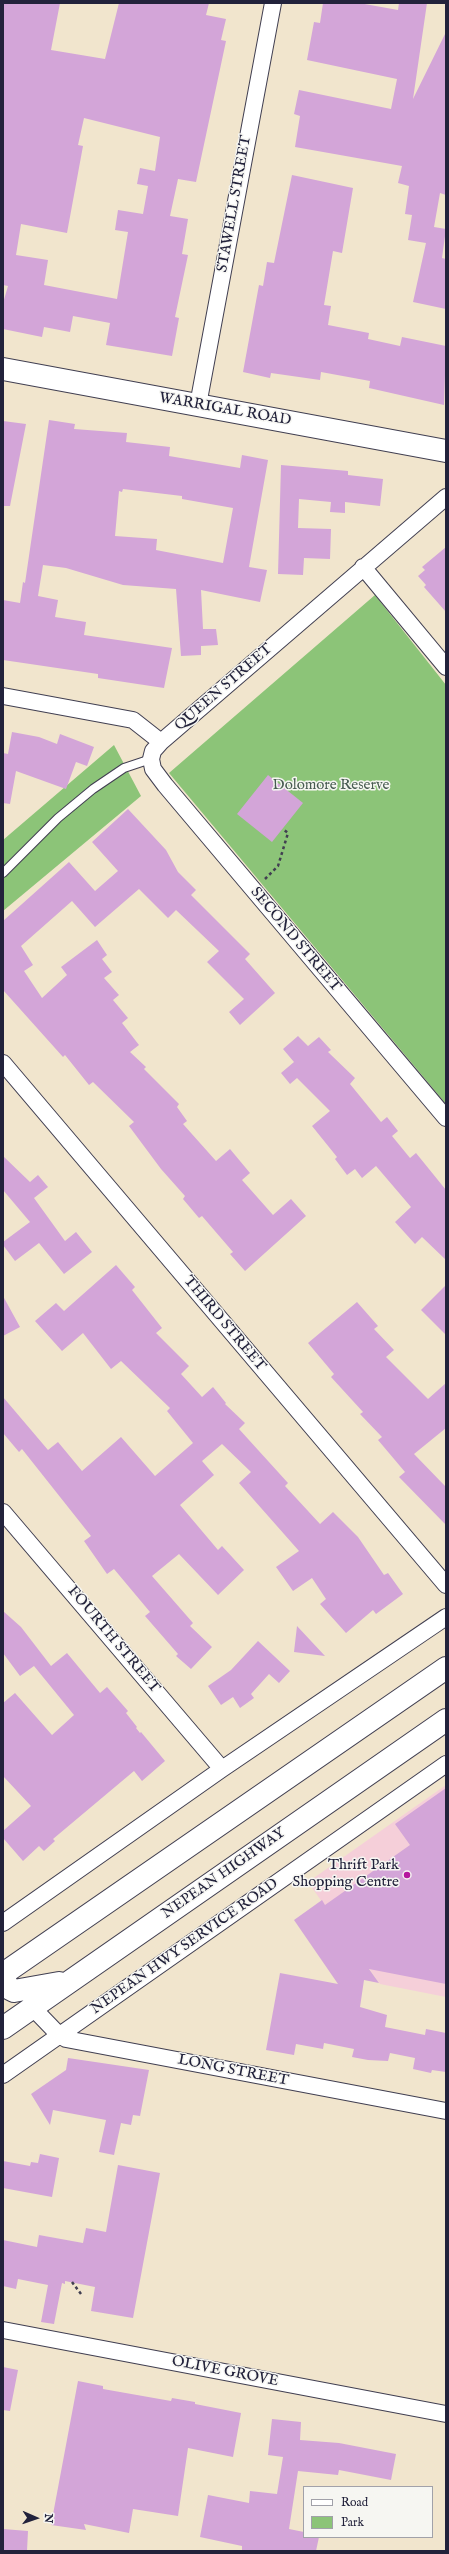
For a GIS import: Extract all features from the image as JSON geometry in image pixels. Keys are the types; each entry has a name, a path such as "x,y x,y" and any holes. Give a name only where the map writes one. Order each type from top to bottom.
{"main road":[{"name":"WARRIGAL ROAD","path":"3,369 446,451"},
{"path":"3,1974 446,1668"},
{"name":"NEPEAN HIGHWAY","path":"3,2028 446,1720"},
{"path":"3,1979 10,1990 14,1991 25,1991 70,1981"}],"street":[{"name":"STAWELL STREET","path":"198,405 273,3"},
{"name":"QUEEN STREET","path":"151,759 153,751 161,742 446,497"},
{"path":"363,567 446,667"},
{"path":"3,696 134,720 161,742"},
{"name":"SECOND STREET","path":"151,759 155,773 446,1118"},
{"name":"THIRD STREET","path":"3,1063 446,1585"},
{"name":"FOURTH STREET","path":"3,1512 222,1769"},
{"path":"3,1923 222,1769 446,1617"},
{"name":"NEPEAN HWY SERVICE ROAD","path":"3,2075 446,1764"},
{"name":"LONG STREET","path":"32,2008 59,2035 66,2039 446,2111"},
{"name":"OLIVE GROVE","path":"3,2330 446,2414"}],"lane":[{"path":"3,873 58,818 92,789 124,768 151,759"}],"path":[{"path":"253,890 278,866 288,833 283,829"},
{"path":"72,2282 81,2294"}],"shaded area":[{"name":"Thrift Park Shopping Centre","path":"446,1785 446,1997 380,1984 308,1882"}],"green space":[{"name":"Dolomore Reserve","path":"375,595 446,685 446,1104 169,773"},
{"path":"114,745 141,796 3,911 3,840"}],"building":[{"path":"3,3 60,3 51,50 105,59 119,3 209,3 206,15 226,19 221,40 226,41 196,182 178,179 170,216 188,219 182,254 188,255 175,317 179,318 172,356 106,345 110,323 73,316 70,332 44,327 42,337 3,329 3,303 8,286 3,285","holes":["84,118 160,137 155,171 140,168 137,184 148,186 143,214 118,210 115,230 128,232 117,299 44,285 48,260 16,255 21,224 67,233 83,146 78,145"]},
{"path":"323,3 359,3 398,10 399,3 427,3 413,99 446,32 446,195 440,193 434,227 446,229 442,258 446,259 446,309 413,302 426,243 408,240 412,215 405,214 409,186 398,183 402,166 295,147 300,116 294,114 299,90 391,109 397,79 307,60 314,22 320,23"},
{"path":"292,175 353,188 342,253 333,251 324,305 331,306 328,325 369,333 368,339 400,346 402,337 446,346 444,405 369,388 370,381 321,372 320,380 271,373 270,378 243,372 259,285 263,286 267,262 274,263"},
{"path":"49,420 75,424 74,429 127,433 126,442 170,447 169,456 240,468 242,455 268,460 249,567 267,570 260,602 201,590 203,629 216,629 218,645 201,646 201,655 181,656 176,589 123,585 66,568 43,565 38,596 58,600 55,617 86,622 84,635 172,648 164,688 98,678 98,674 3,660 3,600 20,603 23,582 25,583","holes":["123,489 182,496 182,499 233,508 223,563 156,550 157,539 115,536 119,491 122,492"]},
{"path":"3,421 26,424 10,506 3,506"},
{"path":"281,465 348,471 348,475 383,479 380,506 345,502 345,513 330,512 331,502 299,499 298,528 331,529 330,559 304,558 303,575 278,574"},
{"path":"446,547 446,612 424,587 426,585 418,576 425,570 422,567"},
{"path":"12,732 39,737 57,744 60,734 94,747 87,766 76,762 66,789 16,771 10,804 3,803 3,753 8,754"},
{"path":"268,775 303,803 272,842 237,814"},
{"path":"128,809 166,850 178,872 196,890 191,895 250,954 245,959 275,993 240,1025 229,1012 244,999 207,962 219,951 176,910 168,918 139,889 95,927 72,901 21,946 33,965 24,971 42,998 67,975 61,967 97,940 107,955 102,959 112,972 104,978 119,995 113,1000 128,1018 122,1023 139,1045 130,1052 146,1067 144,1069 179,1104 177,1107 187,1121 183,1124 216,1161 230,1149 250,1173 242,1180 273,1215 291,1199 306,1216 245,1271 230,1254 233,1252 202,1216 199,1218 183,1199 185,1196 161,1169 129,1126 134,1122 93,1082 89,1085 65,1055 63,1057 3,990 3,921 69,862 95,891 118,871 92,842"},
{"path":"298,1036 308,1046 319,1037 331,1050 328,1052 355,1078 350,1084 381,1122 387,1117 398,1131 392,1136 410,1158 416,1153 446,1190 446,1260 422,1237 415,1244 395,1222 411,1207 376,1166 362,1178 355,1169 347,1175 335,1159 337,1157 312,1126 330,1111 297,1078 290,1084 281,1073 294,1062 283,1049"},
{"path":"3,1156 30,1182 38,1175 48,1187 34,1198 65,1241 76,1232 92,1252 64,1274 39,1243 15,1261 3,1245 3,1242 30,1222 3,1190"},
{"path":"116,1265 135,1287 132,1290 162,1328 156,1333 189,1366 181,1374 202,1397 213,1387 226,1403 225,1404 245,1423 239,1429 288,1483 285,1486 320,1524 333,1512 358,1537 384,1575 388,1573 403,1594 376,1614 373,1610 346,1633 320,1604 326,1599 312,1578 293,1591 276,1567 299,1551 239,1483 251,1472 222,1444 202,1461 214,1475 180,1505 218,1550 222,1546 244,1570 218,1595 179,1554 152,1576 193,1623 190,1626 212,1647 191,1669 176,1656 178,1654 145,1616 150,1612 114,1569 107,1574 84,1541 91,1536 22,1449 19,1452 3,1433 3,1397 48,1450 58,1442 82,1471 121,1437 155,1476 193,1443 167,1411 170,1408 121,1361 111,1369 83,1333 62,1351 35,1321 56,1303 64,1311"},
{"path":"446,1285 446,1335 421,1310"},
{"path":"3,1296 20,1327 3,1336"},
{"path":"357,1302 378,1326 374,1329 394,1350 386,1357 428,1399 446,1383 446,1428 414,1454 446,1487 446,1525 399,1477 405,1472 378,1440 382,1437 360,1414 363,1412 331,1377 334,1374 308,1343"},
{"path":"3,1611 21,1627 51,1666 67,1653 100,1693 107,1687 128,1711 126,1713 137,1727 136,1728 165,1761 142,1781 134,1771 53,1839 55,1841 44,1851 39,1846 23,1861 3,1838 3,1831 31,1806 3,1776 3,1703 15,1693 52,1735 74,1715 34,1666 20,1676 3,1653"},
{"path":"297,1626 325,1656 294,1652"},
{"path":"258,1641 290,1671 279,1683 269,1674 251,1694 254,1698 240,1708 233,1697 221,1705 208,1686 231,1670"},
{"path":"446,1788 446,1984 369,1969 379,1983 364,1980 360,2007 387,2015 385,2027 425,2035 426,2029 446,2033 446,2072 432,2070 431,2073 413,2069 415,2058 390,2053 388,2061 368,2060 352,2057 354,2049 324,2043 323,2049 296,2044 294,2055 266,2050 280,1973 338,1984 294,1920 322,1900 325,1905 410,1845 395,1824"},
{"path":"68,2058 149,2070 140,2116 133,2115 131,2125 121,2123 114,2155 99,2152 106,2120 53,2110 50,2125 31,2094 66,2070"},
{"path":"40,2154 59,2158 52,2197 3,2188 3,2161 30,2166 31,2162 38,2163"},
{"path":"118,2165 160,2173 133,2318 91,2311 95,2287 65,2281 65,2284 62,2283 54,2324 41,2322 48,2285 18,2279 16,2289 3,2286 3,2240 37,2247 39,2235 83,2243 86,2228 106,2232"},
{"path":"3,2367 18,2370 10,2411 3,2410"},
{"path":"78,2381 103,2386 103,2389 171,2401 172,2398 195,2402 195,2404 241,2413 233,2457 188,2448 178,2516 133,2509 129,2533 84,2524 86,2530 51,2525"},
{"path":"272,2419 301,2422 300,2440 339,2443 396,2454 391,2480 339,2470 338,2475 298,2471 289,2529 303,2532 303,2538 319,2538 316,2551 242,2551 242,2546 200,2537 208,2495 249,2503 250,2491 277,2494 283,2457 268,2455"},
{"path":"3,2529 28,2531 27,2551 3,2551"}],"place":[{"name":"Thrift Park Shopping Centre","path":"407,1875"}]}
